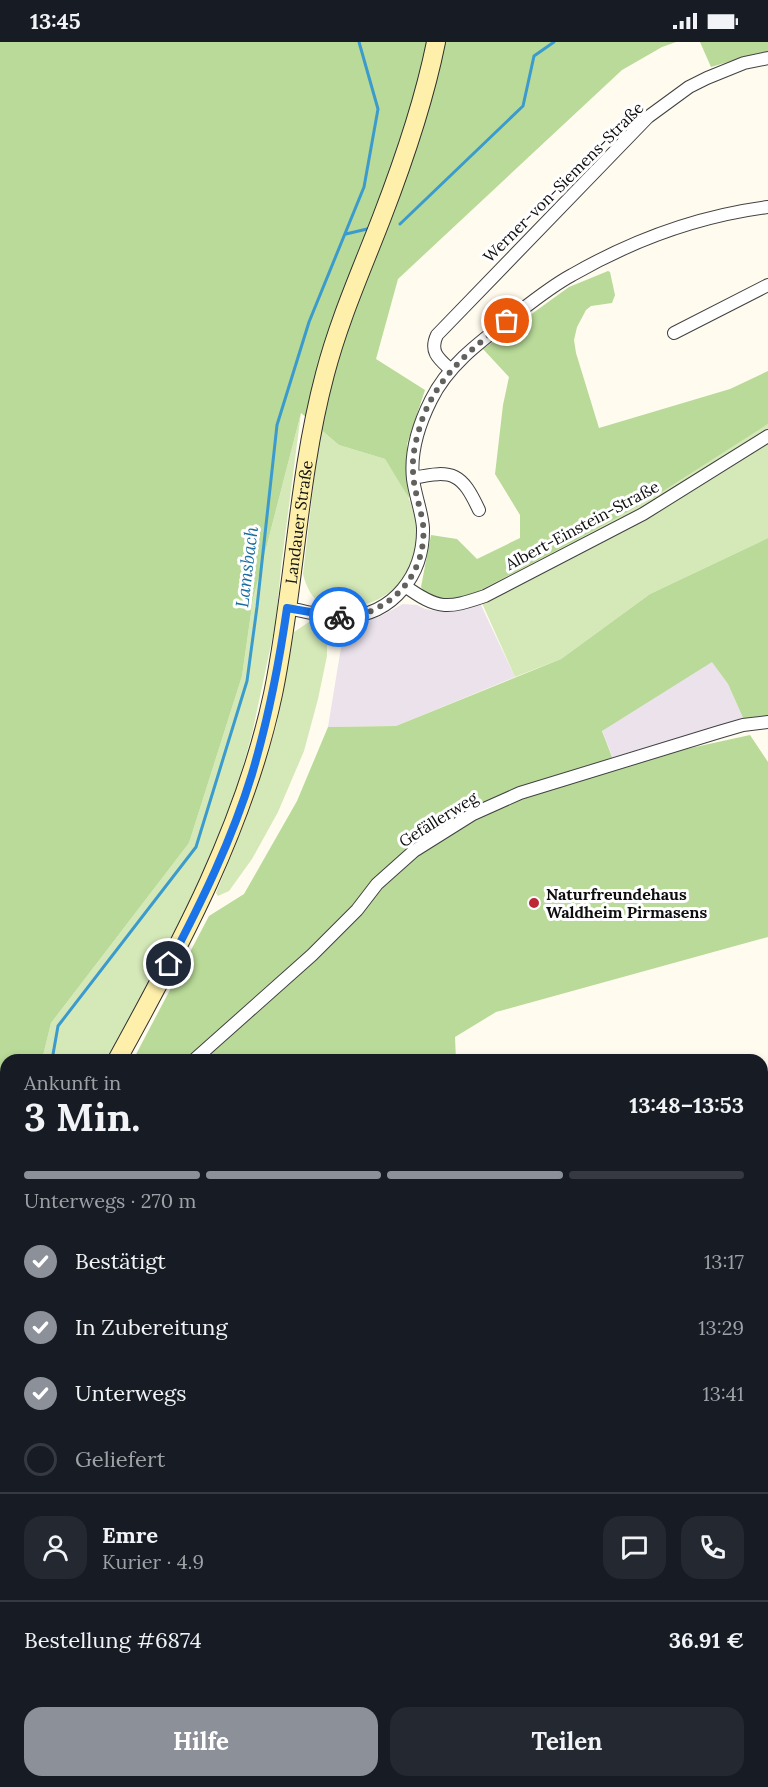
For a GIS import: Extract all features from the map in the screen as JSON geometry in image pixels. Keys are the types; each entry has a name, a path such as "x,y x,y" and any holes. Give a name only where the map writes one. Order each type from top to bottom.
{"main road":[{"name":"Landauer Straße","path":"120,1054 200,904 251,777 268,714 287,608 310,438 326,372 354,287 409,146 436,42"}],"street":[{"name":"Werner-von-Siemens-Straße","path":"451,370 434,353 433,348 437,335 648,117 682,92 707,78 744,63 768,58"},
{"path":"287,608 337,616 362,614 378,609 405,586 415,571 423,540 423,524 413,478 413,454 422,419 451,370 493,332 571,275 616,252 679,226 718,215 768,207"},
{"path":"674,333 768,285"},
{"name":"Albert-Einstein-Straße","path":"405,586 431,603 446,607 485,596 643,514 768,436"},
{"path":"413,478 444,474 457,477 466,486 479,510"},
{"name":"Gefällerweg","path":"201,1054 312,955 357,910 392,869 414,851 473,814 520,793 743,725 768,722"}],"shaded area":[{"path":"480,603 515,677 396,726 328,727 344,629 359,621 379,617 403,604 417,605 436,611 454,612"},
{"path":"712,661 728,684 744,720 614,761 602,730"}],"green space":[{"path":"0,42 676,42 662,47 622,70 398,279 376,359 425,390 407,444 409,498 385,459 339,445 301,413 253,599 242,676 189,843 51,1023 43,1054 0,1054"},
{"path":"700,42 768,42 768,52 711,67"},
{"path":"608,271 615,295 612,303 591,306 586,310 577,327 574,340 599,428 730,389 768,371 768,424 652,498 477,592 445,603 428,596 421,587 431,535 457,539 477,559 520,538 520,515 495,474 503,405 509,377 483,349 569,287"},
{"path":"301,413 276,621 252,734 237,787 214,847 168,948 112,1054 43,1054 51,1023 189,843 242,676 253,599"},
{"path":"768,424 768,538 650,594 561,659 515,677 477,592"},
{"path":"320,429 339,445 385,459 407,494 415,517 415,553 400,582 388,594 372,602 337,610 328,608 313,597 303,574"},
{"path":"768,538 768,717 744,720 728,684 712,662 602,731 617,770 677,751 750,735 768,762 768,937 496,1012 455,1037 456,1054 136,1054 209,916 244,894 297,801 328,727 396,726 561,659 650,594"},
{"path":"309,622 319,623 325,629 327,656 304,751 278,812 252,859 229,891 218,896 216,893 245,821 276,727 294,632"}],"waterway":[{"name":"Lamsbach","path":"53,1054 58,1026 196,847 247,681 277,425 309,322 364,187 378,109 359,42"},
{"path":"400,224 523,106 534,56 554,42"},
{"path":"346,234 367,229"}],"way so far":[{"path":"339,617 378,609 405,586 415,571 423,540 423,524 412,467 422,419 441,383 451,370 466,354 507,321"}],"place":[{"name":"Naturfreundehaus Waldheim Pirmasens","path":"534,903"}],"route":[{"path":"169,964 200,904 251,777 273,694 287,608 339,617"}]}
